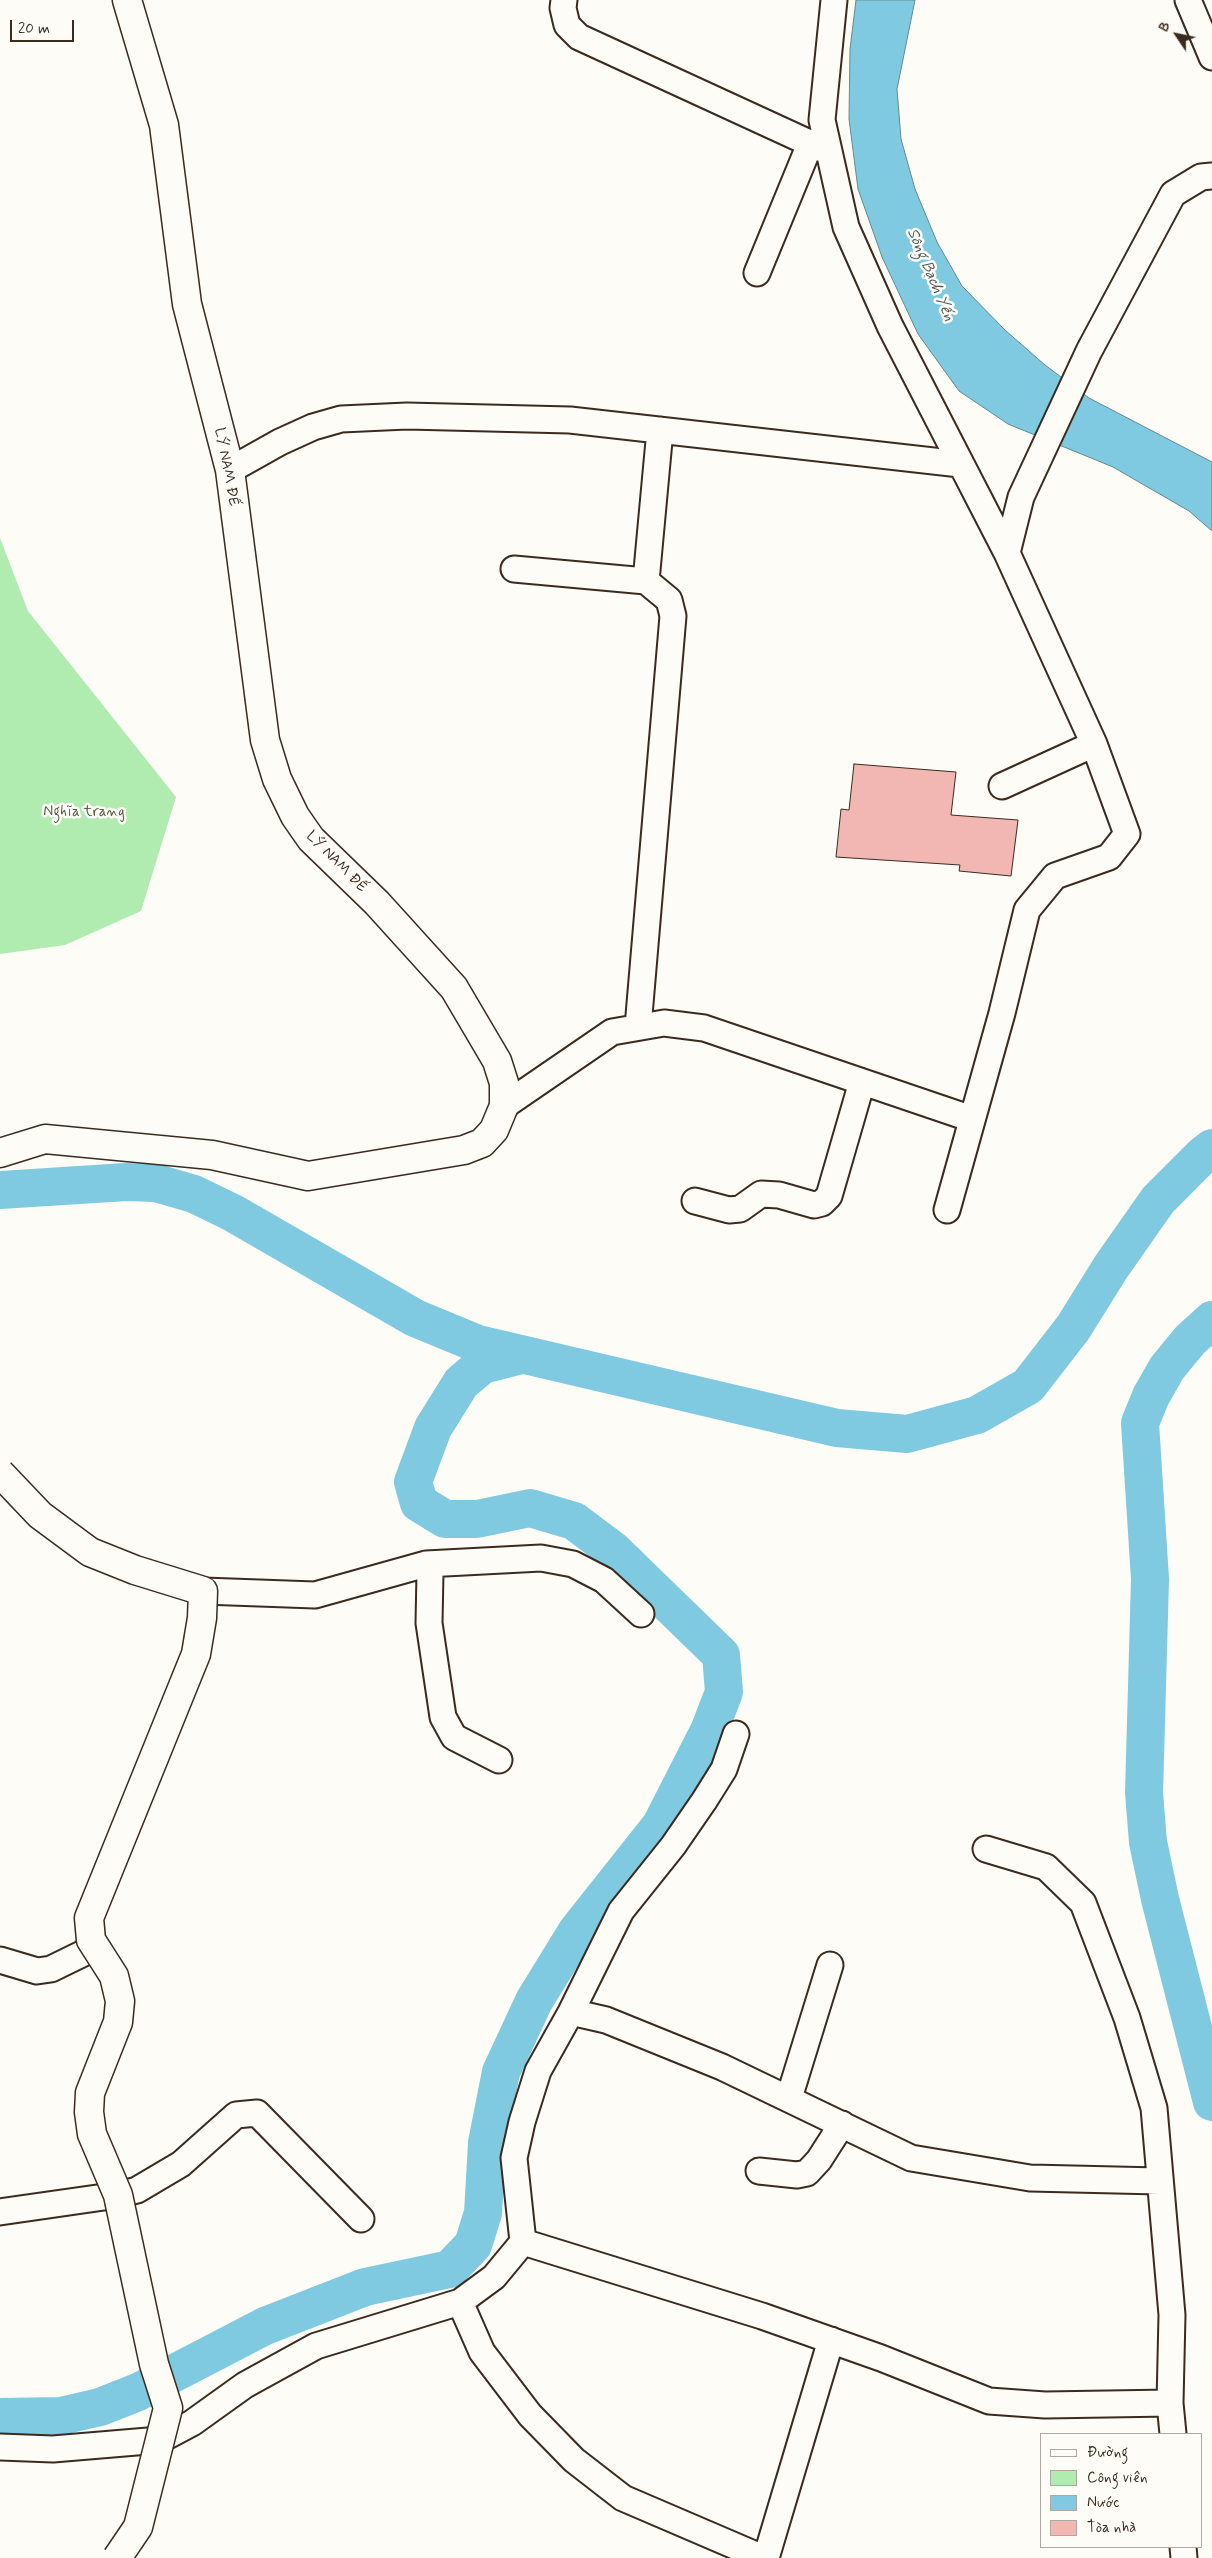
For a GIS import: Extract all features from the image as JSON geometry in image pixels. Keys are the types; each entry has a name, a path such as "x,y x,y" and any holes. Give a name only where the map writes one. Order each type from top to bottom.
{"street":[{"name":"LÝ NAM ĐẾ","path":"0,1153 45,1139 212,1155 308,1176 464,1150 482,1143 494,1130 504,1106 504,1083 497,1060 454,988 377,903 310,839 295,816 277,779 266,740 230,470 187,304 164,124 127,0"},
{"path":"564,0 563,8 567,25 579,36 819,148 846,227 890,326 1007,553 1094,744 1127,834 1109,857 1055,876 1027,910 1002,1013 947,1210"},
{"path":"757,273 819,148 834,0"},
{"path":"1188,0 1212,57"},
{"path":"1007,553 1021,497 1089,351 1173,194 1201,177 1212,176"},
{"path":"230,470 280,442 313,428 342,419 408,416 570,420 960,464"},
{"path":"646,580 660,430"},
{"path":"514,569 646,580 669,600 673,616 638,1027"},
{"path":"1002,786 1094,744"},
{"path":"504,1106 612,1032 664,1023 704,1028 972,1120"},
{"path":"695,1201 729,1210 740,1209 761,1194 779,1195 814,1205 822,1203 829,1196 862,1082"},
{"path":"0,1473 40,1515 90,1552 135,1570 203,1591 315,1595 426,1564 541,1558 574,1564 604,1580 641,1614"},
{"path":"426,1564 430,1573 429,1623 443,1717 454,1737 499,1760"},
{"path":"126,2555 138,2527 168,2408 154,2364 118,2195 92,2134 89,2112 90,2093 118,2022 120,2001 114,1976 91,1940 89,1918 196,1654 202,1618 203,1591"},
{"path":"0,2447 53,2449 160,2440 192,2423 244,2385 316,2346 460,2302 494,2277 523,2242 514,2158 522,2122 538,2071 571,2012 621,1911 673,1846 704,1801 724,1769 736,1734"},
{"path":"986,1848 1046,1867 1083,1903 1127,2018 1154,2108 1172,2314 1170,2403 1173,2433"},
{"path":"0,1960 25,1968 44,1970 51,1969 96,1947"},
{"path":"789,2098 830,1965"},
{"path":"571,2012 606,2020 722,2067 910,2158 1030,2178 1159,2181"},
{"path":"0,2212 118,2195 137,2190 181,2164 236,2115 257,2113 361,2219"},
{"path":"759,2171 797,2175 807,2173 819,2160 842,2124"},
{"path":"523,2242 762,2316 831,2340 990,2401 1045,2405 1170,2403"},
{"path":"460,2302 482,2352 530,2415 574,2460 624,2498 761,2558 831,2340"}],"green space":[{"name":"Nghĩa trang","path":"0,538 28,611 176,797 141,911 65,945 0,954"}],"water":[{"name":"Sông Bạch Yến","path":"856,0 915,0 897,89 901,139 915,189 937,242 962,286 1005,330 1045,365 1089,398 1212,462 1212,531 1189,511 1113,467 1008,424 959,391 918,334 882,257 858,189 849,119 850,49"}],"building":[{"path":"854,764 956,772 951,815 1018,820 1011,876 959,871 960,865 836,857 841,809 849,810"}],"waterway":[{"path":"0,1190 126,1182 156,1183 194,1194 233,1213 415,1318 478,1344 837,1428 907,1434 977,1415 1028,1386 1073,1328 1111,1267 1158,1200 1212,1148"},
{"path":"1212,1320 1190,1340 1167,1368 1151,1396 1140,1423 1150,1579 1144,1793 1148,1842 1160,1899 1212,2102"},
{"path":"0,2417 61,2416 100,2407 138,2392 265,2326 365,2287 450,2269 473,2245 483,2213 487,2143 501,2072 534,2001 577,1931 661,1825 709,1731 724,1692 721,1655 614,1551 574,1521 530,1508 477,1519 445,1519 419,1503 413,1482 433,1428 461,1383 482,1365 521,1355"}]}
